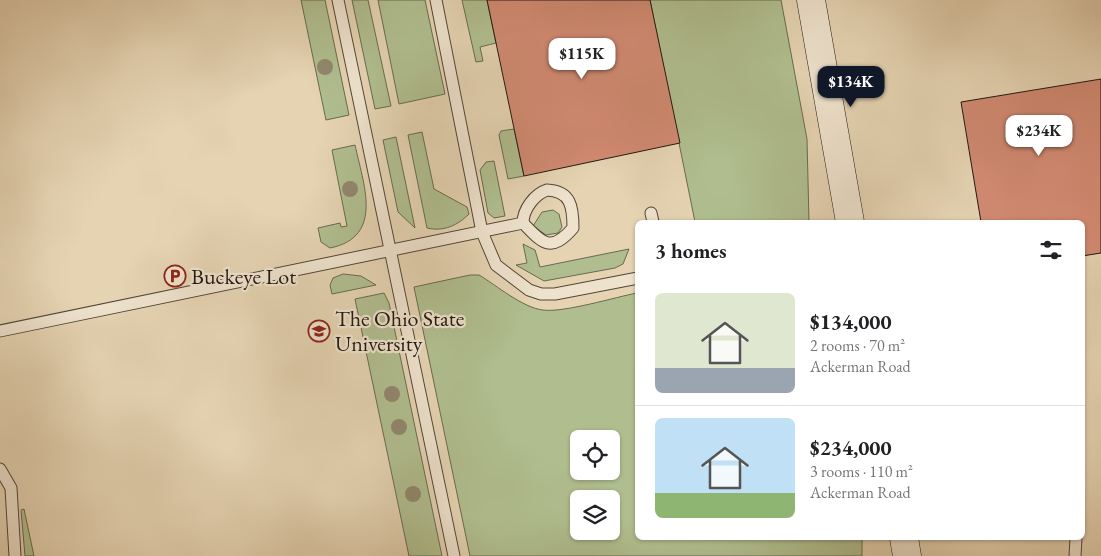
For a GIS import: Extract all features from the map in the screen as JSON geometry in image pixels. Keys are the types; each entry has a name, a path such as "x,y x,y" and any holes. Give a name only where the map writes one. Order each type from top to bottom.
{"main road":[{"path":"811,0 850,220"},
{"path":"904,540 907,556"}],"lane":[{"path":"338,0 454,556"},
{"path":"436,0 482,232 496,264 529,290 540,294 555,294 635,279"},
{"path":"547,190 558,190 568,198 573,212 573,228 562,242 550,244 536,237 523,222 523,217 538,193 547,190"},
{"path":"0,332 523,222"},
{"path":"0,469 11,488 14,556"},
{"path":"1075,556 1076,540"}],"green space":[{"path":"301,0 325,0 349,115 326,120"},
{"path":"352,0 368,0 391,106 375,109"},
{"path":"378,0 425,0 445,94 399,104"},
{"path":"462,0 487,0 496,43 480,47 483,61 476,62"},
{"path":"650,0 781,0 807,139 809,220 695,220"},
{"path":"514,129 524,176 508,179 499,135 501,131"},
{"path":"422,132 434,189 467,207 469,214 450,227 439,229 427,228 408,135"},
{"path":"396,137 415,228 398,212 383,140"},
{"path":"355,145 365,191 366,207 364,221 358,233 347,242 330,248 321,242 318,228 340,223 341,227 347,226 332,150"},
{"path":"494,161 505,216 494,218 488,213 480,170 486,162"},
{"path":"553,210 559,214 562,227 558,233 546,235 533,226 542,212"},
{"path":"523,244 535,250 540,267 629,249 623,264 615,268 544,281 516,265 527,263"},
{"path":"343,274 361,276 376,285 332,294 330,285 333,278"},
{"path":"470,275 479,275 510,296 527,305 543,310 576,307 635,293 635,540 862,540 862,556 470,556 414,287"},
{"path":"384,293 389,303 442,556 409,556 355,299"},
{"path":"24,509 34,556 25,556 21,510"}],"building":[{"path":"487,0 650,0 680,143 524,176"},
{"path":"1101,79 1101,253 1085,256 1085,220 981,220 961,102"}],"place":[{"name":"Buckeye Lot","path":"175,276"},
{"name":"The Ohio State University","path":"319,331"}]}
